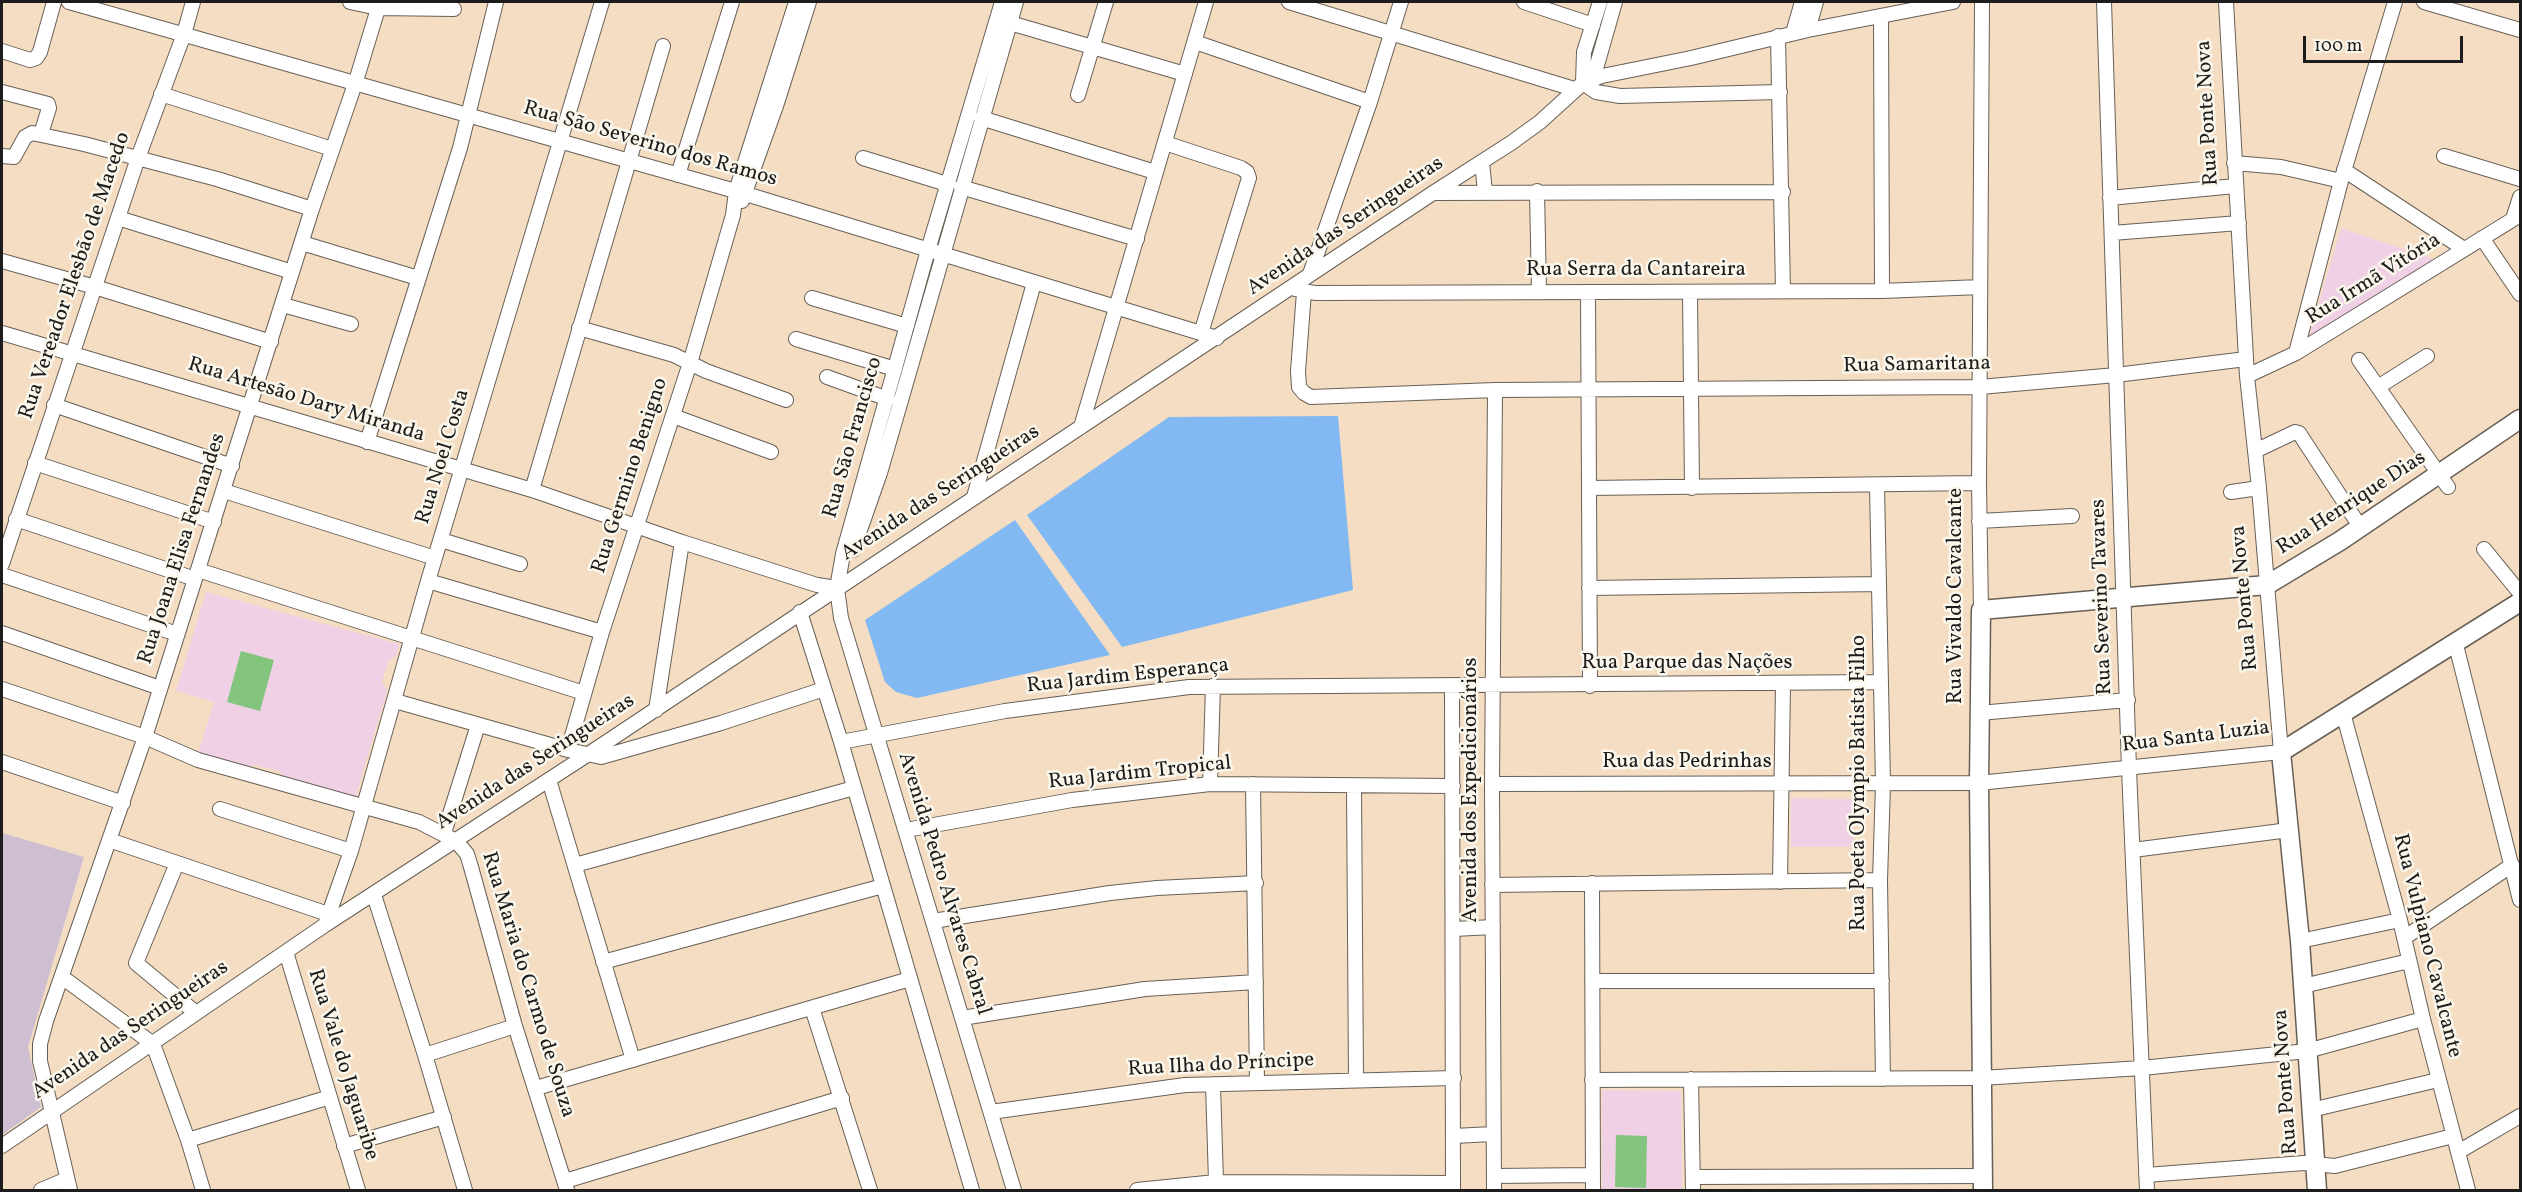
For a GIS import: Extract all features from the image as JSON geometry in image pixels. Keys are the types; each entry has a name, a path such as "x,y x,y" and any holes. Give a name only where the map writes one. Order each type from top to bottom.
{"main road":[{"name":"Rua Henrique Dias","path":"1981,610 2267,585 2444,480 2520,419"},
{"name":"Rua Santa Luzia","path":"2281,752 2520,602"},
{"name":"Rua Vivaldo Cavalcante","path":"1981,610 1979,783 1983,1184"},
{"name":"Rua Ponte Nova","path":"2281,752 2300,941 2317,1191"}],"street":[{"path":"2,51 30,60 36,58 40,52 54,2"},
{"name":"Rua São Severino dos Ramos","path":"69,2 356,81 469,116 741,192 1217,338"},
{"name":"Rua Vereador Elesbão de Macedo","path":"2,564 54,405 138,158 184,34 193,2"},
{"path":"350,2 454,9"},
{"path":"367,442 469,116 496,2"},
{"name":"Rua Noel Costa","path":"327,919 351,852 428,581 602,2"},
{"path":"678,174 732,2"},
{"name":"Rua Germino Benigno","path":"741,192 796,2"},
{"name":"Rua Germino Benigno","path":"568,750 602,632 690,363 733,215 809,2"},
{"name":"Rua São Francisco","path":"837,588 851,556 880,473 935,252 1002,2"},
{"name":"Rua São Francisco","path":"954,186 981,118 1016,2"},
{"path":"1078,96 1106,2"},
{"path":"1081,427 1206,2"},
{"path":"1289,2 1391,33 1585,85 1596,92 1620,96 1779,92"},
{"path":"1310,274 1370,102 1401,2"},
{"path":"1524,2 1593,25"},
{"path":"1585,85 1584,52 1600,2"},
{"path":"1585,85 1615,2"},
{"path":"1792,33 1802,2"},
{"path":"1808,30 1816,2"},
{"path":"1585,85 1778,36 1881,16 1897,7 1953,2"},
{"name":"Rua Vivaldo Cavalcante","path":"1981,610 1979,483 1982,2"},
{"name":"Rua Severino Tavares","path":"2104,2 2129,769 2147,1191"},
{"name":"Rua Ponte Nova","path":"2226,2 2247,376 2259,488 2281,752"},
{"path":"2296,353 2343,176 2395,2"},
{"path":"2424,2 2520,30"},
{"name":"Rua Joana Elisa Fernandes","path":"51,1110 40,1061 40,1044 46,1021 146,737 312,209 356,81 379,5"},
{"path":"1881,16 1882,291"},
{"path":"1010,23 1185,74"},
{"path":"1778,36 1784,291"},
{"path":"1195,42 1370,102"},
{"path":"532,490 663,46"},
{"name":"Avenida das Seringueiras","path":"2,1146 51,1110 153,1044 286,952 327,919 374,895 450,837 549,780 1217,338 1298,290 1310,274 1482,162 1540,122 1585,85"},
{"path":"2,92 48,104 49,108 35,134 14,157 2,156"},
{"path":"161,94 332,149"},
{"path":"981,118 1155,172"},
{"path":"35,134 217,179 312,209"},
{"path":"1165,143 1247,172 1249,178 1200,333"},
{"path":"2444,156 2520,179"},
{"path":"863,158 1137,239"},
{"path":"1482,162 1485,192"},
{"path":"2234,163 2343,176 2464,249"},
{"path":"2110,198 2235,186"},
{"path":"1537,191 1539,292"},
{"path":"1433,193 1783,192"},
{"path":"2517,217 2520,197"},
{"name":"Rua Irmã Vitória","path":"2247,376 2296,353 2517,217"},
{"path":"118,218 292,272"},
{"path":"2112,233 2239,223"},
{"path":"2482,238 2520,294"},
{"path":"302,243 418,278"},
{"name":"Rua São Francisco","path":"837,588 843,554 907,326 935,252"},
{"path":"2,261 95,287 271,342"},
{"path":"974,497 1034,283"},
{"name":"Rua Serra da Cantareira","path":"1298,290 1690,292 1882,291 1980,287"},
{"name":"Rua Samaritana","path":"1298,290 1298,371 1301,391 1311,397 1495,390 1980,387 2116,375 2246,359"},
{"path":"1588,292 1590,686"},
{"path":"1690,292 1692,488"},
{"path":"812,298 907,326"},
{"path":"283,305 351,324"},
{"path":"579,328 674,355 706,371 786,400"},
{"name":"Rua Artesão Dary Miranda","path":"2,333 73,352 532,490 682,542 817,585 837,588"},
{"path":"796,339 895,369"},
{"path":"2378,387 2427,356"},
{"path":"2359,360 2444,480"},
{"path":"827,378 888,399"},
{"name":"Avenida dos Expedicionários","path":"1494,1191 1491,784 1495,390"},
{"path":"54,405 232,466"},
{"path":"673,416 771,452"},
{"path":"2255,451 2295,432 2299,433 2361,528"},
{"path":"35,463 214,522"},
{"path":"1589,488 1979,483"},
{"name":"Rua Poeta Olympio Batista Filho","path":"1877,486 1883,784 1880,880 1883,1079"},
{"path":"2231,492 2259,488"},
{"path":"224,490 435,558"},
{"path":"1979,521 2072,516"},
{"path":"16,519 584,693"},
{"path":"441,540 520,564"},
{"path":"656,710 682,542"},
{"path":"2484,549 2520,593"},
{"path":"2,574 177,634"},
{"path":"428,581 602,632"},
{"path":"1589,588 1879,584"},
{"name":"Avenida Pedro Alvares Cabral","path":"837,588 841,618 1014,1191"},
{"path":"800,612 841,742 972,1191"},
{"path":"2,633 160,688"},
{"path":"2456,641 2518,882 2520,900"},
{"name":"Rua Parque das Nações","path":"1493,686 1783,685 1881,682"},
{"path":"1780,882 1783,685"},
{"path":"1210,784 1212,686"},
{"name":"Rua Jardim Esperança","path":"841,742 1087,699 1212,686 1493,686"},
{"name":"Avenida dos Expedicionários","path":"1452,686 1453,1187"},
{"path":"2,689 146,737 198,760 419,822 450,837 478,725"},
{"path":"395,701 600,757 631,750 824,689"},
{"path":"1979,713 2128,700"},
{"name":"Rua Vulpiano Cavalcante","path":"2343,713 2400,920 2422,1019 2468,1191"},
{"name":"Rua Santa Luzia","path":"1883,784 1979,783 2281,752"},
{"path":"2,762 123,803"},
{"path":"549,780 633,1060"},
{"name":"Rua Jardim Tropical","path":"906,830 1072,800 1210,784 1453,786"},
{"path":"1253,784 1257,1083"},
{"name":"Rua das Pedrinhas","path":"1491,784 1883,784"},
{"path":"1354,786 1356,1080"},
{"path":"575,865 854,788"},
{"path":"220,809 351,852"},
{"path":"2133,850 2289,830"},
{"name":"Rua Maria do Carmo de Souza","path":"450,837 467,854 514,1026 566,1186"},
{"path":"109,840 327,919"},
{"path":"177,863 136,963 196,1013"},
{"path":"2404,938 2512,865"},
{"path":"1492,885 1880,880"},
{"path":"933,921 1110,893 1256,883"},
{"path":"1592,883 1593,1191"},
{"path":"603,962 883,886"},
{"path":"374,895 465,1191"},
{"path":"2300,941 2400,920"},
{"path":"1454,929 1493,927"},
{"name":"Rua Vale do Jaguaribe","path":"286,952 358,1191"},
{"path":"2303,986 2409,961"},
{"path":"62,977 153,1044 188,1140 203,1191"},
{"path":"536,1088 910,979"},
{"path":"1592,981 1882,981"},
{"path":"962,1018 1144,989 1256,982"},
{"path":"813,1008 870,1191"},
{"path":"1593,1080 1981,1078 2142,1068 2307,1051 2422,1019"},
{"path":"425,1055 514,1026"},
{"name":"Rua Ilha do Príncipe","path":"991,1113 1134,1091 1213,1084 1454,1078"},
{"path":"1691,1079 1693,1184 1983,1184"},
{"path":"2312,1110 2438,1080"},
{"path":"1213,1084 1216,1182"},
{"path":"188,1140 330,1097"},
{"path":"566,1186 842,1098"},
{"path":"41,1191 69,1185 51,1110"},
{"path":"2458,1152 2520,1116"},
{"path":"344,1146 444,1118"},
{"path":"1454,1136 1492,1134"},
{"path":"2146,1175 2304,1163 2335,1166 2453,1136"},
{"path":"1494,1176 1593,1175"},
{"path":"1137,1191 1216,1182 1257,1186 1453,1187"}],"shaded area":[{"path":"2341,228 2433,259 2308,340"},
{"path":"206,592 399,644 396,656 389,660 382,682 387,691 355,799 284,779 279,771 254,765 245,768 198,754 214,702 176,691"},
{"path":"1791,798 1853,799 1854,847 1791,847"},
{"path":"2,833 84,857 28,1047 41,1107 2,1135"},
{"path":"1602,1090 1681,1091 1682,1190 1602,1190"}],"green space":[{"path":"241,651 274,660 260,711 227,702"},
{"path":"1616,1135 1647,1136 1646,1188 1615,1187"}],"water":[{"path":"1338,416 1353,590 1122,647 1027,515 1169,417"},
{"path":"1015,520 1110,655 917,698 896,692 885,682 865,620"}]}
